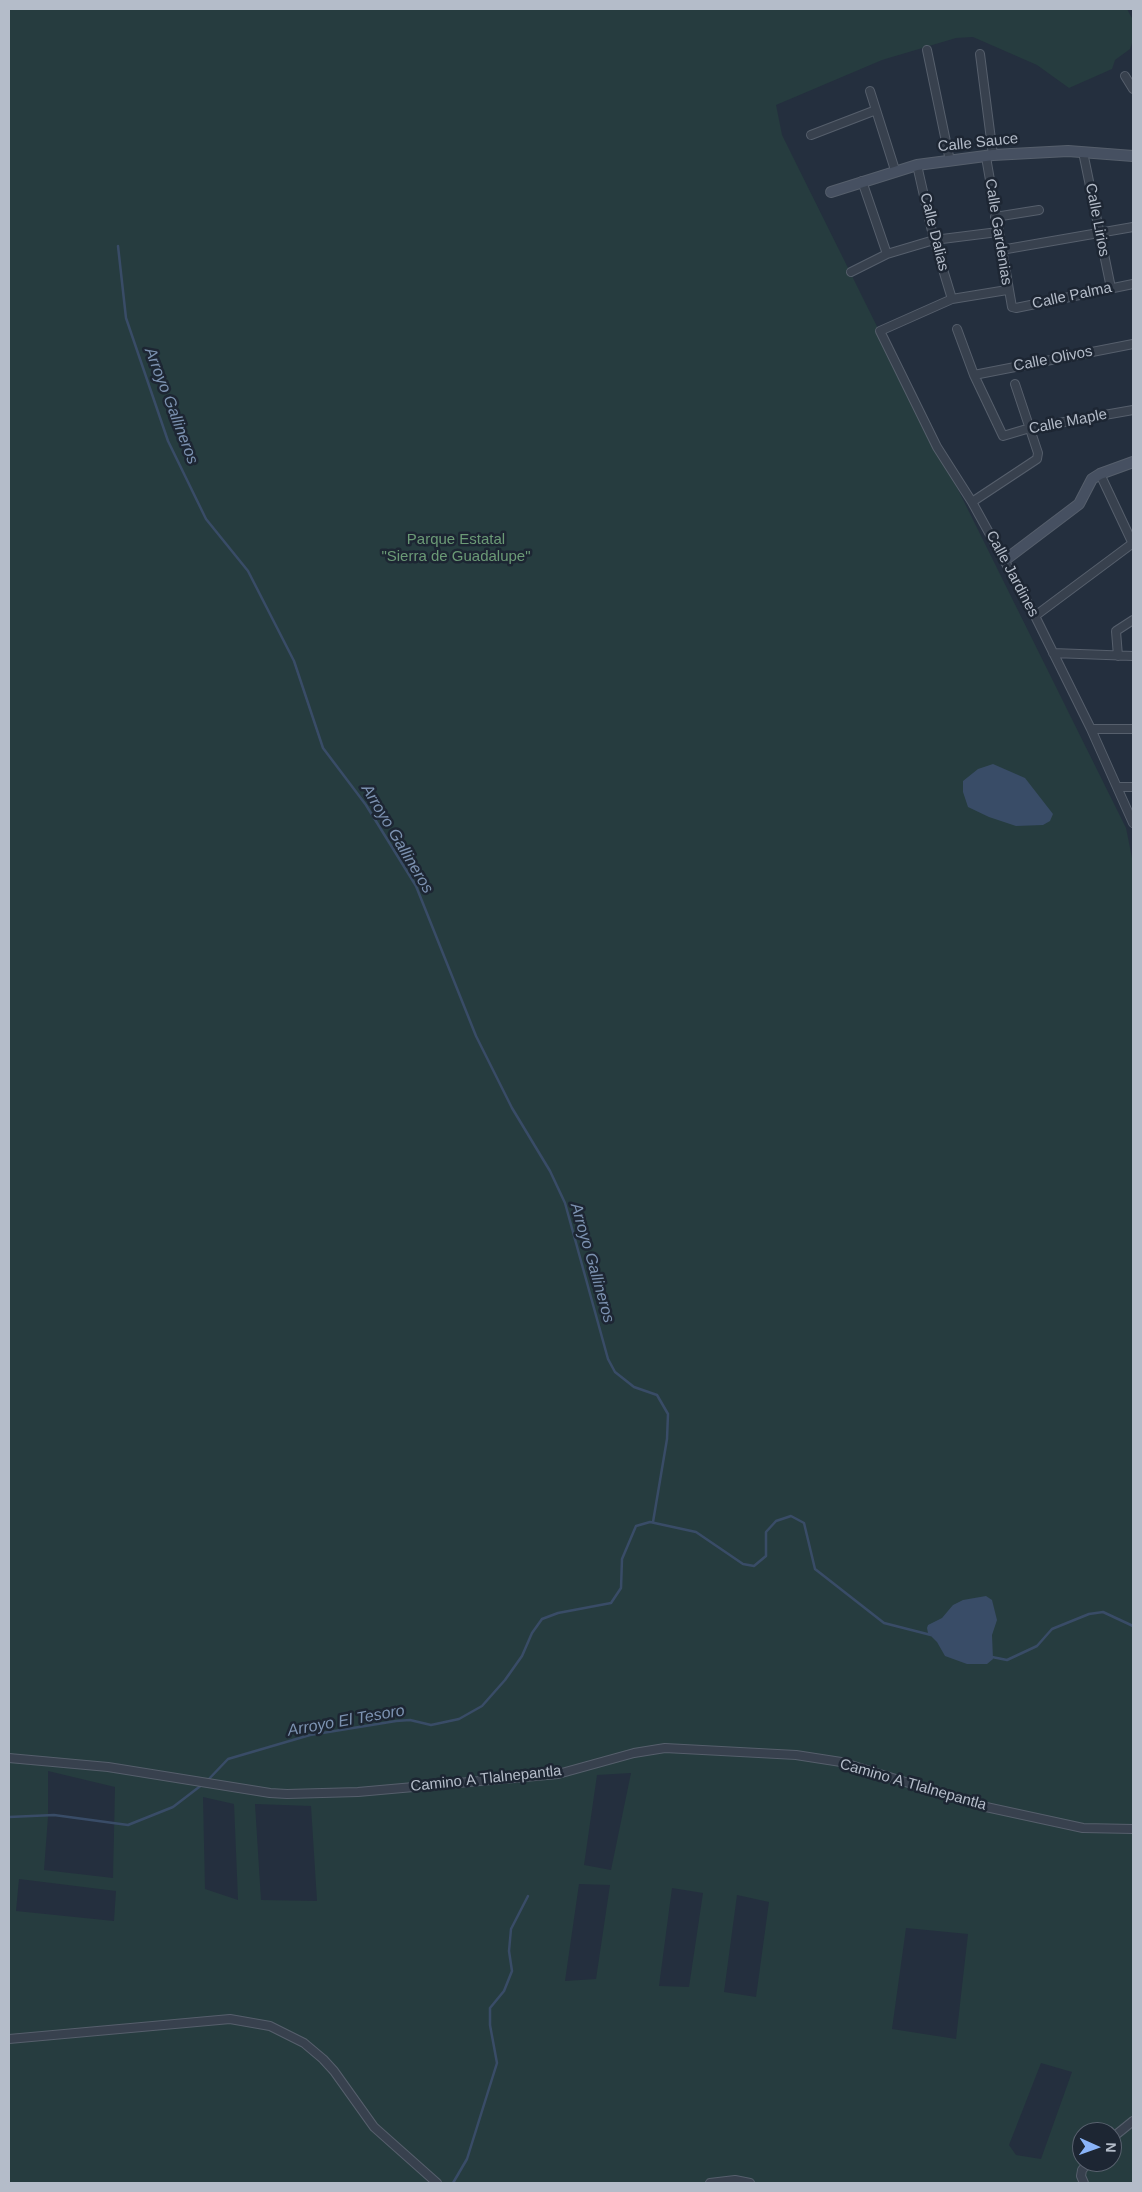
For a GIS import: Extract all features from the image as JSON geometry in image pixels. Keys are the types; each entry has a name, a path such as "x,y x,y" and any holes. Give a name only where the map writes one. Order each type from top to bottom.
{"street":[{"path":"927,50 950,161"},
{"name":"Calle Gardenias","path":"980,54 995,216 1007,290 1012,307"},
{"path":"1125,76 1133,89"},
{"path":"870,91 895,170"},
{"path":"811,135 876,110"},
{"name":"Calle Sauce","path":"831,192 895,170 917,165 989,156 1083,152 1133,156"},
{"name":"Calle Lirios","path":"1083,152 1111,288"},
{"name":"Calle Dalias","path":"917,165 934,240 952,299"},
{"path":"862,181 887,254"},
{"path":"995,216 1039,210"},
{"path":"1001,250 1133,227"},
{"path":"851,272 887,254 934,240 998,232"},
{"name":"Calle Palma","path":"1012,307 1016,308 1133,284"},
{"path":"952,299 1007,290"},
{"name":"Calle Jardines","path":"952,299 880,331 937,447 972,502 1035,616 1091,729 1133,823"},
{"path":"957,329 974,375"},
{"name":"Calle Olivos","path":"974,375 1133,344"},
{"name":"Calle Maple","path":"974,375 1003,436 1030,428 1133,410"},
{"path":"972,502 1037,459 1038,453 1015,384"},
{"path":"1005,560 1079,504 1092,479 1100,474 1133,462"},
{"path":"1035,616 1133,544 1100,474"},
{"path":"1118,656 1116,631 1133,620"},
{"path":"1053,653 1133,656"},
{"path":"1091,729 1133,729"},
{"path":"1117,787 1133,787"},
{"name":"Camino A Tlalnepantla","path":"9,1758 108,1767 270,1793 288,1794 358,1792 558,1774 634,1753 665,1748 796,1756 841,1762 986,1806 1083,1828 1133,1829"},
{"path":"9,2039 230,2019 270,2026 304,2043 323,2059 334,2071 374,2127 438,2183"},
{"path":"1122,2130 1133,2121"},
{"path":"710,2183 735,2180 750,2183"}],"green space":[{"name":"Parque Estatal \"Sierra de Guadalupe\"","path":"9,9 1127,9 1133,20 1133,40 1130,49 1115,60 1112,69 1069,88 1037,65 973,37 956,38 882,60 776,105 782,135 1126,828 1133,863 1133,2183 9,2183","holes":["48,1771 115,1787 113,1878 44,1870 48,1817","631,1773 611,1870 584,1865 597,1775","203,1797 234,1804 238,1900 205,1889","255,1804 311,1806 317,1901 261,1900","19,1879 116,1891 114,1921 16,1911","579,1884 610,1885 596,1979 565,1981","672,1888 703,1893 689,1987 659,1986","737,1895 769,1902 756,1997 724,1992","906,1928 968,1934 956,2039 892,2029","1041,2063 1072,2072 1041,2159 1016,2155 1009,2145"]}],"water":[{"path":"993,764 1025,778 1053,814 1050,821 1043,825 1016,826 989,817 968,807 963,792 963,781 978,769"},
{"path":"986,1596 992,1600 997,1620 992,1635 993,1659 987,1664 967,1664 945,1656 937,1642 928,1633 928,1625 942,1618 953,1605 963,1600"}],"waterway":[{"name":"Arroyo Gallineros","path":"118,246 126,318 168,441 206,519 248,571 294,661 323,748 366,805 416,886 476,1036 512,1108 550,1171 565,1203 608,1359 615,1372 634,1387 657,1395 668,1414 667,1439 653,1522"},
{"name":"Arroyo El Tesoro","path":"207,1781 228,1759 310,1735 396,1721 410,1720 431,1725 459,1719 482,1706 505,1680 522,1656 532,1633 542,1619 558,1613 611,1603 621,1588 622,1559 636,1526 650,1522 696,1532 743,1564 754,1566 766,1556 766,1532 776,1521 791,1516 804,1523 815,1569 884,1623 931,1635"},
{"name":"Arroyo El Tesoro","path":"992,1657 1007,1660 1037,1646 1052,1629 1089,1614 1103,1612 1133,1626"},
{"path":"9,1817 54,1815 128,1825 173,1807 203,1784"},
{"path":"453,2183 467,2159 497,2063 490,2025 490,2008 504,1991 512,1971 509,1951 511,1929 528,1896"}]}
